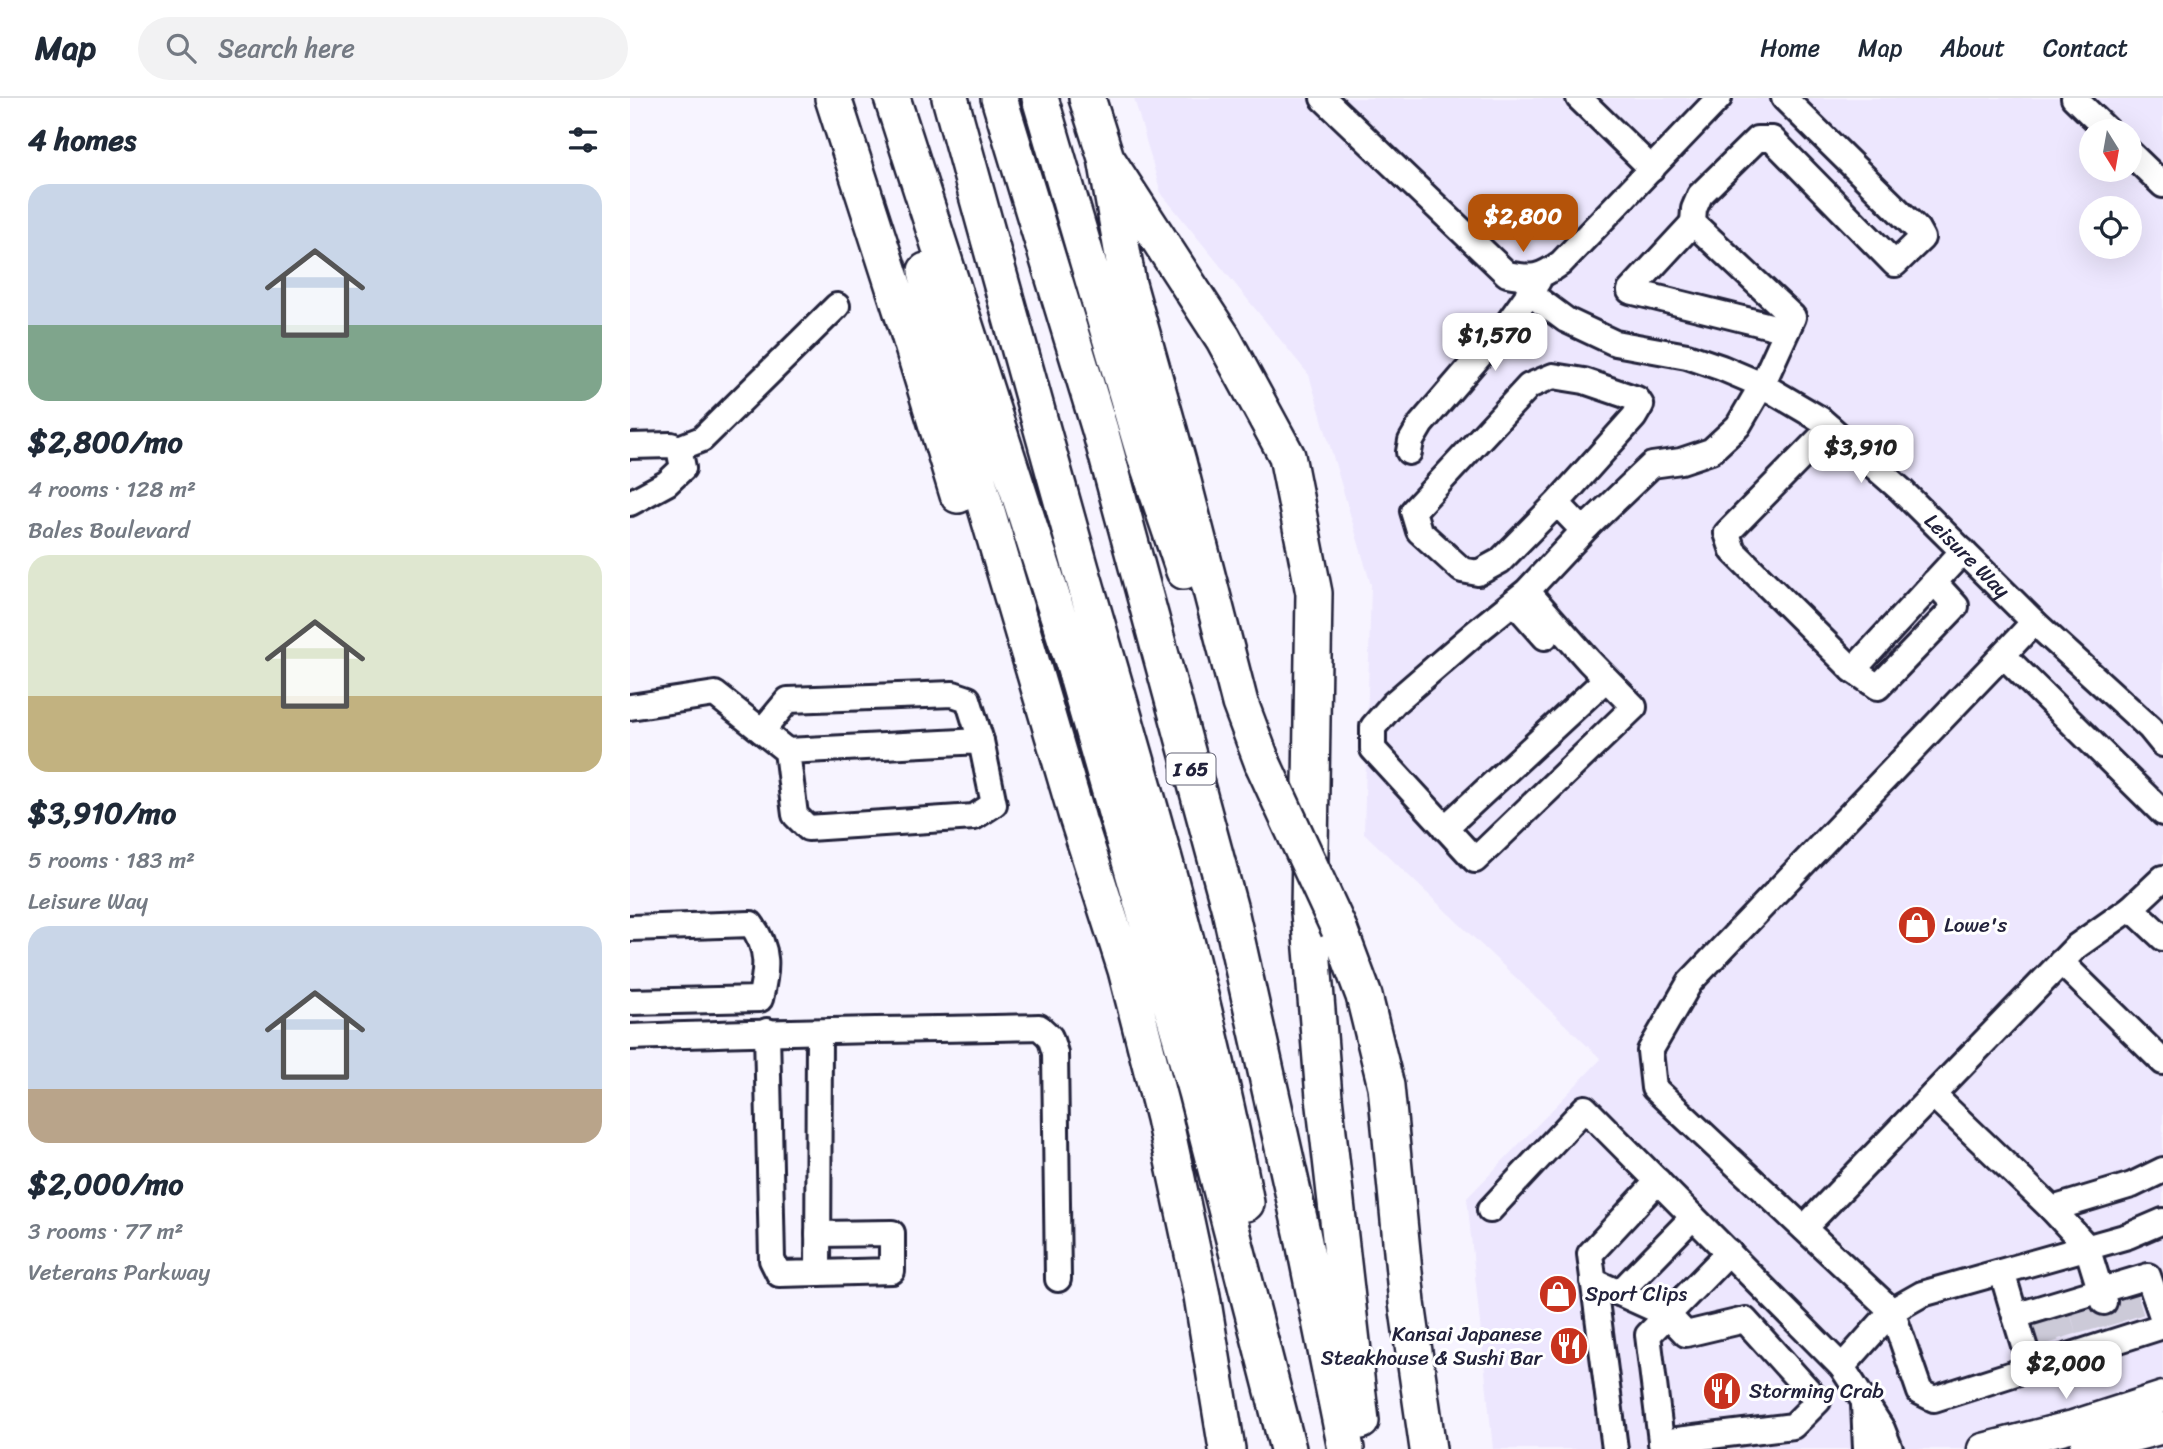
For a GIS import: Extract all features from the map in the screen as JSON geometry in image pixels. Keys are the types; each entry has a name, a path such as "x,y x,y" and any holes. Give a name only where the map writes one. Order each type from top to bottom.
{"highway":[{"path":"833,98 908,328 1003,643 1126,970"},
{"path":"882,98 970,450 1074,807 1126,970 1164,1118 1202,1296 1227,1449"},
{"path":"892,98 1073,662 1196,1093 1288,1449"},
{"name":"I 65","path":"950,98 1028,386 1190,952 1231,1125 1293,1449"},
{"name":"I 65","path":"999,98 1100,430 1230,910 1302,1232 1346,1449"},
{"path":"1040,98 1143,450 1190,588 1240,703 1263,764 1339,929 1364,996 1386,1086 1408,1303 1428,1449"},
{"path":"1087,98 1106,158 1128,284 1178,462 1240,703"},
{"path":"1106,158 1223,338 1287,456 1314,593 1309,912 1324,1097 1365,1449"}],"main road":[{"path":"1983,1449 2073,1426 2163,1396"},
{"path":"2084,1449 2163,1428"}],"street":[{"path":"1323,98 1507,274 1528,278 1536,284"},
{"path":"1579,98 1652,169"},
{"path":"1409,453 1411,441 1421,424 1508,323 1536,284 1561,263 1719,98"},
{"path":"2074,98 2096,119"},
{"path":"1772,139 1791,104 1917,229 1922,238 1895,264 1772,139 1757,139 1700,195 1693,209 1693,223 1630,291 1787,330"},
{"path":"2142,165 2163,185"},
{"path":"1520,596 1634,708 1475,860 1373,749 1373,727 1394,703 1520,596 1652,465 1681,461 1711,451 1738,426 1762,385 1793,317 1693,223"},
{"name":"Leisure Way","path":"1536,284 1566,320 1615,343 1686,356 1762,385 1820,419 1901,490 2034,622 2150,728 2163,744"},
{"path":"630,446 671,445 680,448 702,439 838,306"},
{"path":"1553,376 1584,381 1637,399 1641,405 1634,417 1557,503 1500,561 1478,573 1462,570 1419,531 1413,511 1529,386 1553,376"},
{"path":"1830,428 1727,533 1733,551 1853,670 1963,551"},
{"path":"630,503 667,482 683,468 680,448"},
{"path":"1557,503 1577,524 1588,526"},
{"path":"1520,596 1551,643 1570,663 1597,670"},
{"path":"2034,622 1689,982 1650,1051 1654,1087 1892,1311 1920,1392 1934,1399 2080,1323 2148,1276 2163,1319"},
{"path":"2003,655 2163,813"},
{"path":"1445,828 1597,670"},
{"path":"630,707 715,694 787,751 981,741"},
{"path":"762,731 788,700 953,694 968,698 981,741 994,804 974,817 808,828 795,815 787,751"},
{"path":"1804,1228 2077,946 2132,908 2163,878"},
{"path":"2132,908 2163,939"},
{"path":"630,928 751,924 762,939 766,972 760,999 630,1002"},
{"path":"2061,962 2163,1062"},
{"path":"630,1037 767,1031 1040,1027 1050,1037 1055,1053 1058,1279"},
{"path":"767,1031 772,1260 779,1274 892,1271 892,1233 818,1234"},
{"path":"818,1273 819,1032"},
{"path":"1933,1095 2052,1209 2087,1247 2080,1323"},
{"path":"1490,1210 1585,1108 1842,1367 1882,1429 1890,1449"},
{"path":"2052,1209 2132,1185 2163,1170"},
{"path":"1615,1449 1590,1254 1658,1181"},
{"path":"1619,1293 1693,1217"},
{"path":"1842,1367 1892,1311 1922,1294 2128,1236 2163,1221"},
{"path":"1594,1281 1668,1315 1686,1334 1745,1320 1818,1401 1793,1426 1662,1446 1648,1335 1668,1315 1729,1252"},
{"path":"2002,1272 2080,1323 2163,1326"},
{"path":"1864,1404 1866,1449"}],"shaded area":[{"path":"1134,98 2163,98 2163,1449 1493,1449 1467,1198 1601,1059 1364,833 1371,585 1309,375 1161,193"}],"tunnel":[{"path":"2125,1296 2132,1318"},
{"path":"2104,1302 2111,1325"},
{"path":"2082,1309 2088,1331"},
{"path":"2058,1314 2065,1338"},
{"path":"2040,1321 2047,1344"}],"place":[{"name":"Lowe's","path":"1917,925"},
{"name":"Sport Clips","path":"1558,1294"},
{"name":"Kansai Japanese Steakhouse & Sushi Bar","path":"1569,1346"},
{"name":"Storming Crab","path":"1722,1391"}]}
